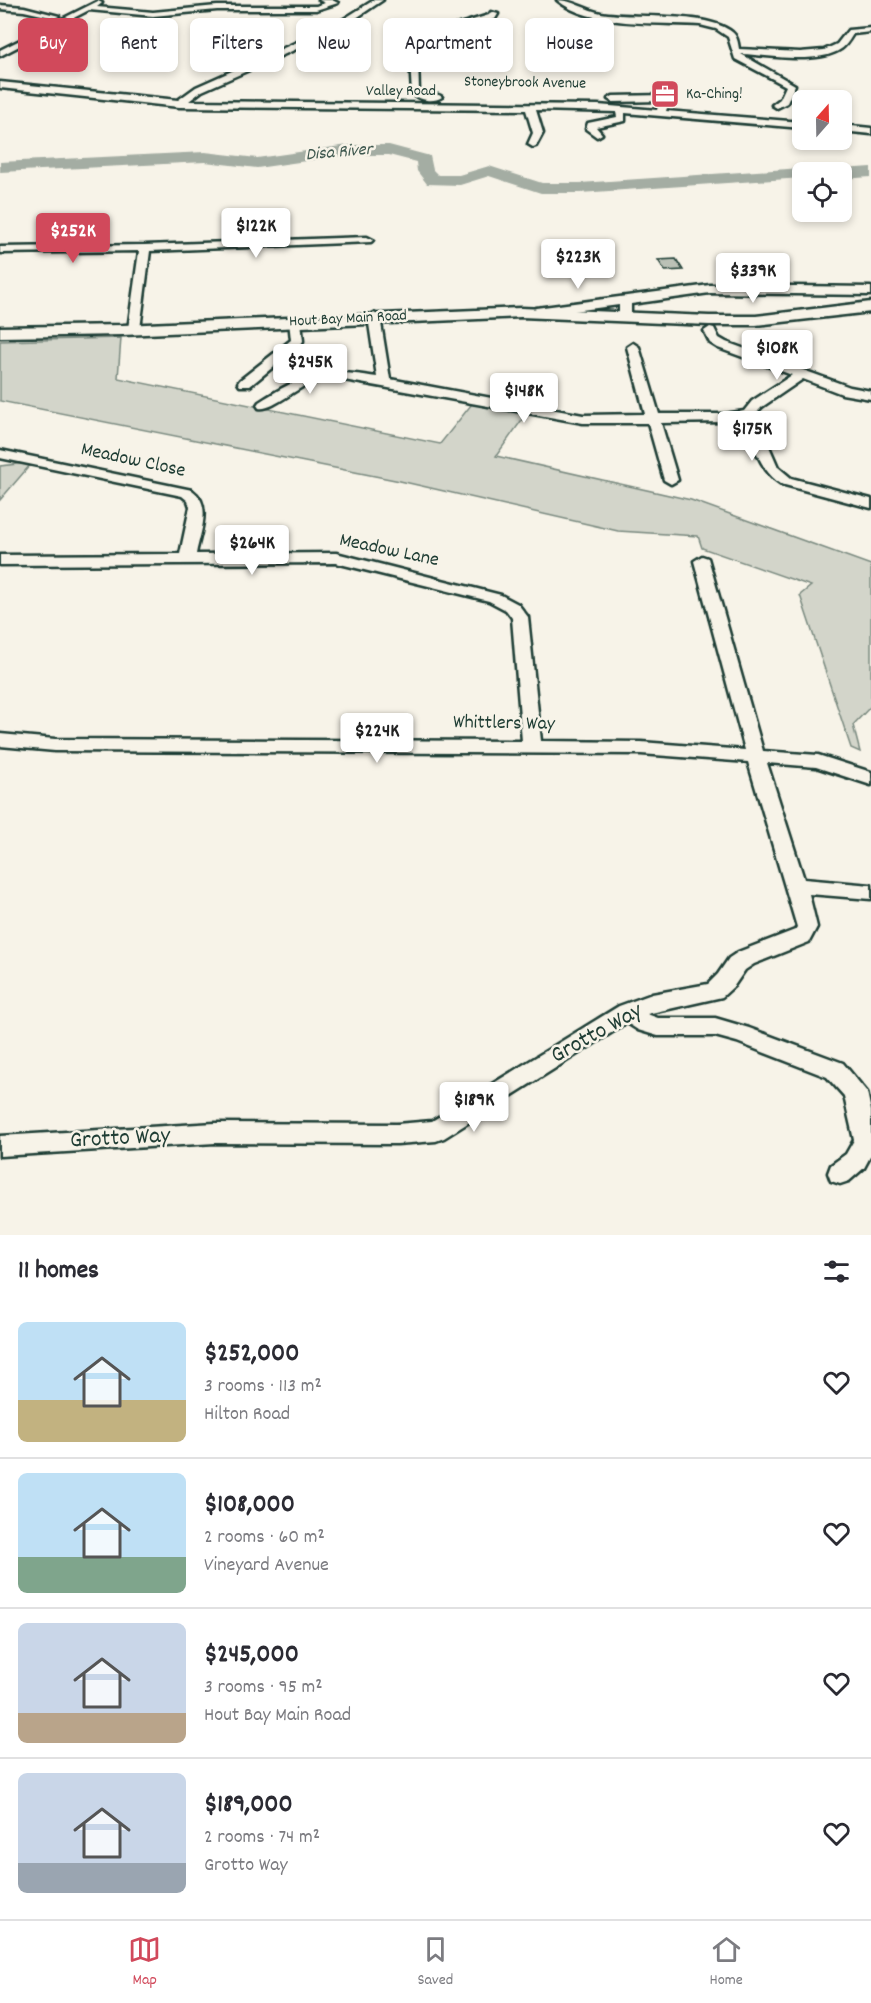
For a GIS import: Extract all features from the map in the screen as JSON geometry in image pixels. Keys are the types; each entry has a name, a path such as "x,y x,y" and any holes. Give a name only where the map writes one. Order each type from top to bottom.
{"main road":[{"name":"Hout Bay Main Road","path":"0,332 625,308 742,321 871,307"}],"street":[{"path":"0,53 105,0"},
{"path":"88,8 153,14 225,8 316,8 334,3 323,0"},
{"path":"179,104 205,86 334,29 379,0"},
{"path":"561,0 576,8 603,16 685,22 715,27 731,36 735,51 740,58 782,81 775,98 773,112"},
{"path":"50,18 76,4"},
{"path":"0,7 24,9 55,16"},
{"name":"Stoneybrook Avenue","path":"494,14 485,20 430,36 414,60 416,94 431,98 666,99 657,112"},
{"path":"735,51 825,52 839,48 851,32 871,30"},
{"name":"Valley Road","path":"0,86 179,104 773,112 792,121"},
{"path":"530,107 538,134 533,144"},
{"path":"597,134 591,129 591,125 622,119 620,109"},
{"path":"852,129 871,131"},
{"path":"0,250 145,248 367,240"},
{"path":"134,328 145,248"},
{"name":"Hout Bay Main Road","path":"625,308 710,289 871,291"},
{"path":"374,317 384,382"},
{"path":"246,382 297,341 295,321"},
{"path":"711,331 714,340 722,345 847,391 871,395"},
{"path":"633,347 671,480"},
{"path":"264,405 301,383 315,378 344,376 583,419 724,418 748,414 757,404 802,374"},
{"path":"748,414 771,468 781,478 871,504"},
{"name":"Meadow Close","path":"0,454 187,493 195,499 197,507 187,559"},
{"name":"Meadow Lane","path":"0,560 345,559 505,602 517,610 520,617 532,747"},
{"name":"Grotto Way","path":"0,1146 215,1133 397,1134 436,1131 627,1012 652,1003 714,991 726,980 737,964 746,958 802,936 807,927 806,921 757,760 702,561"},
{"name":"Whittlers Way","path":"0,740 65,745 641,748 850,771 871,779"},
{"path":"796,886 871,892"},
{"path":"627,1012 646,1024 658,1027 715,1027 741,1034 835,1070 855,1092 866,1141 855,1161 840,1173"}],"shaded area":[{"path":"121,338 118,378 440,444 475,400 529,410 496,456 691,500 871,565 871,706 853,725 860,752 851,748 800,595 811,586 702,548 698,536 618,531 400,481 0,401 0,341"},
{"path":"31,464 0,500 0,466"}],"building":[{"path":"676,259 683,270 665,271 658,260"}],"waterway":[{"name":"Disa River","path":"0,167 205,157 257,163 348,150 389,150 424,159 425,171 433,180 460,180 489,171 541,188 580,188 792,174"},
{"name":"Disa River","path":"852,173 871,172"}],"place":[{"name":"Ka-Ching!","path":"665,94"}]}
